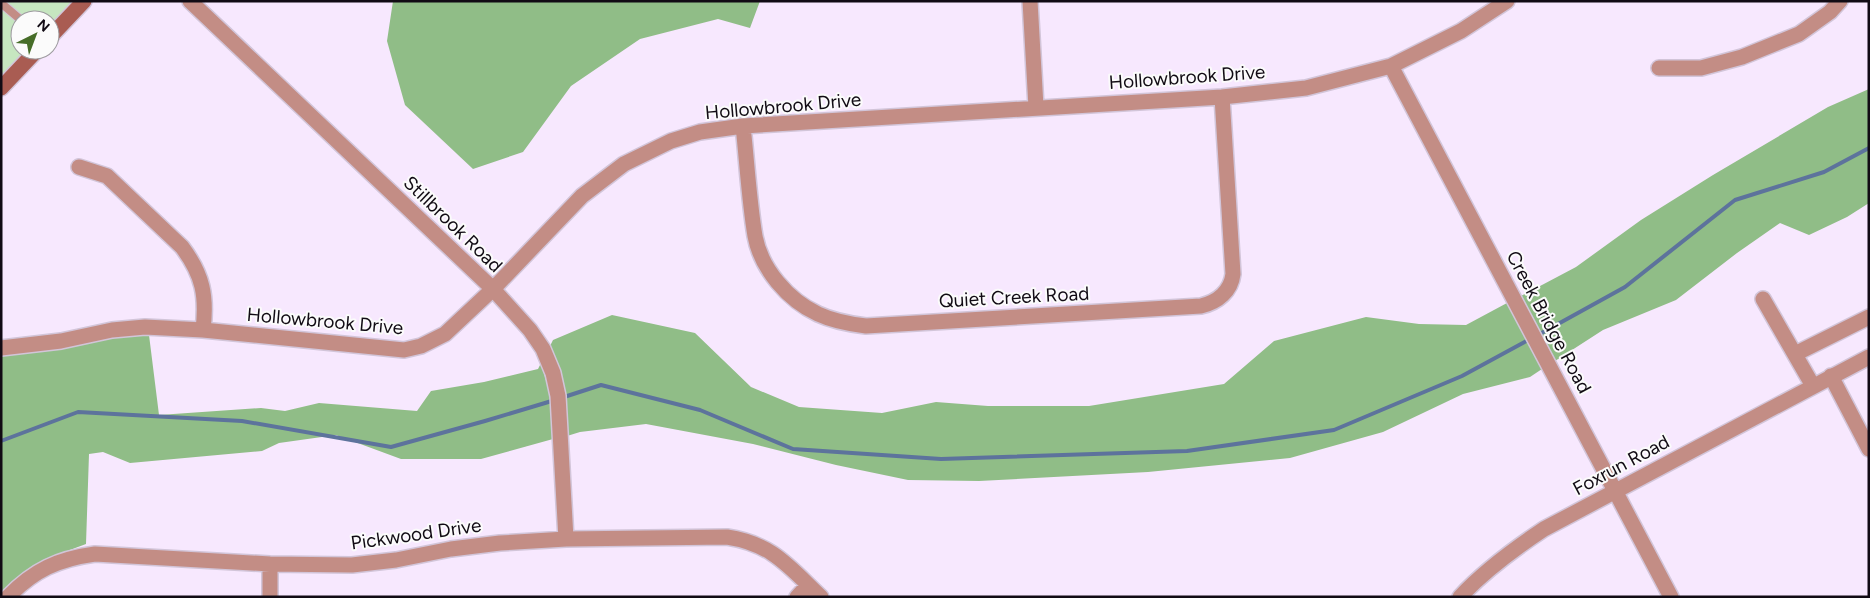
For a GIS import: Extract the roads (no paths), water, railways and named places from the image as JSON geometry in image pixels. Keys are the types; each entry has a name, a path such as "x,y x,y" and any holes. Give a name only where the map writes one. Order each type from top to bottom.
{"street":[{"path":"60,26 84,1"},
{"name":"Stillbrook Road","path":"190,1 493,289 530,330 542,349 553,373 558,396 566,539"},
{"path":"1030,1 1036,107"},
{"name":"Hollowbrook Drive","path":"1,348 61,341 120,329 146,327 203,330 404,350 421,346 444,334 493,289 582,196 624,164 671,141 700,132 743,126 1222,97 1306,88 1391,66 1461,31 1507,1"},
{"path":"1659,68 1701,68 1742,57 1799,34 1830,12 1840,1"},
{"path":"1,88 28,60"},
{"name":"Creek Bridge Road","path":"1391,66 1671,597"},
{"name":"Quiet Creek Road","path":"743,126 755,238 762,257 772,274 785,290 817,314 846,324 866,326 1182,307 1211,304 1222,297 1233,278 1222,97"},
{"path":"79,167 107,176 182,247 192,260 202,285 206,311 203,330"},
{"path":"1763,299 1813,386"},
{"path":"1795,354 1869,317"},
{"name":"Foxrun Road","path":"1460,597 1494,564 1544,529 1869,357"},
{"path":"1831,376 1869,449"},
{"name":"Pickwood Drive","path":"8,597 20,584 53,564 95,554 270,564 352,565 396,560 451,549 500,543 566,539 727,536 743,539 768,550 786,562 821,597"},
{"path":"270,564 270,597"},
{"path":"797,597 808,585"}],"waterway":[{"path":"1538,335 1625,287 1735,200 1824,172 1869,148"},
{"path":"561,398 601,385 700,410 793,449 941,459 1187,451 1334,430 1462,376 1532,338"},
{"path":"1,441 78,412 242,421 391,447 555,400"}]}
